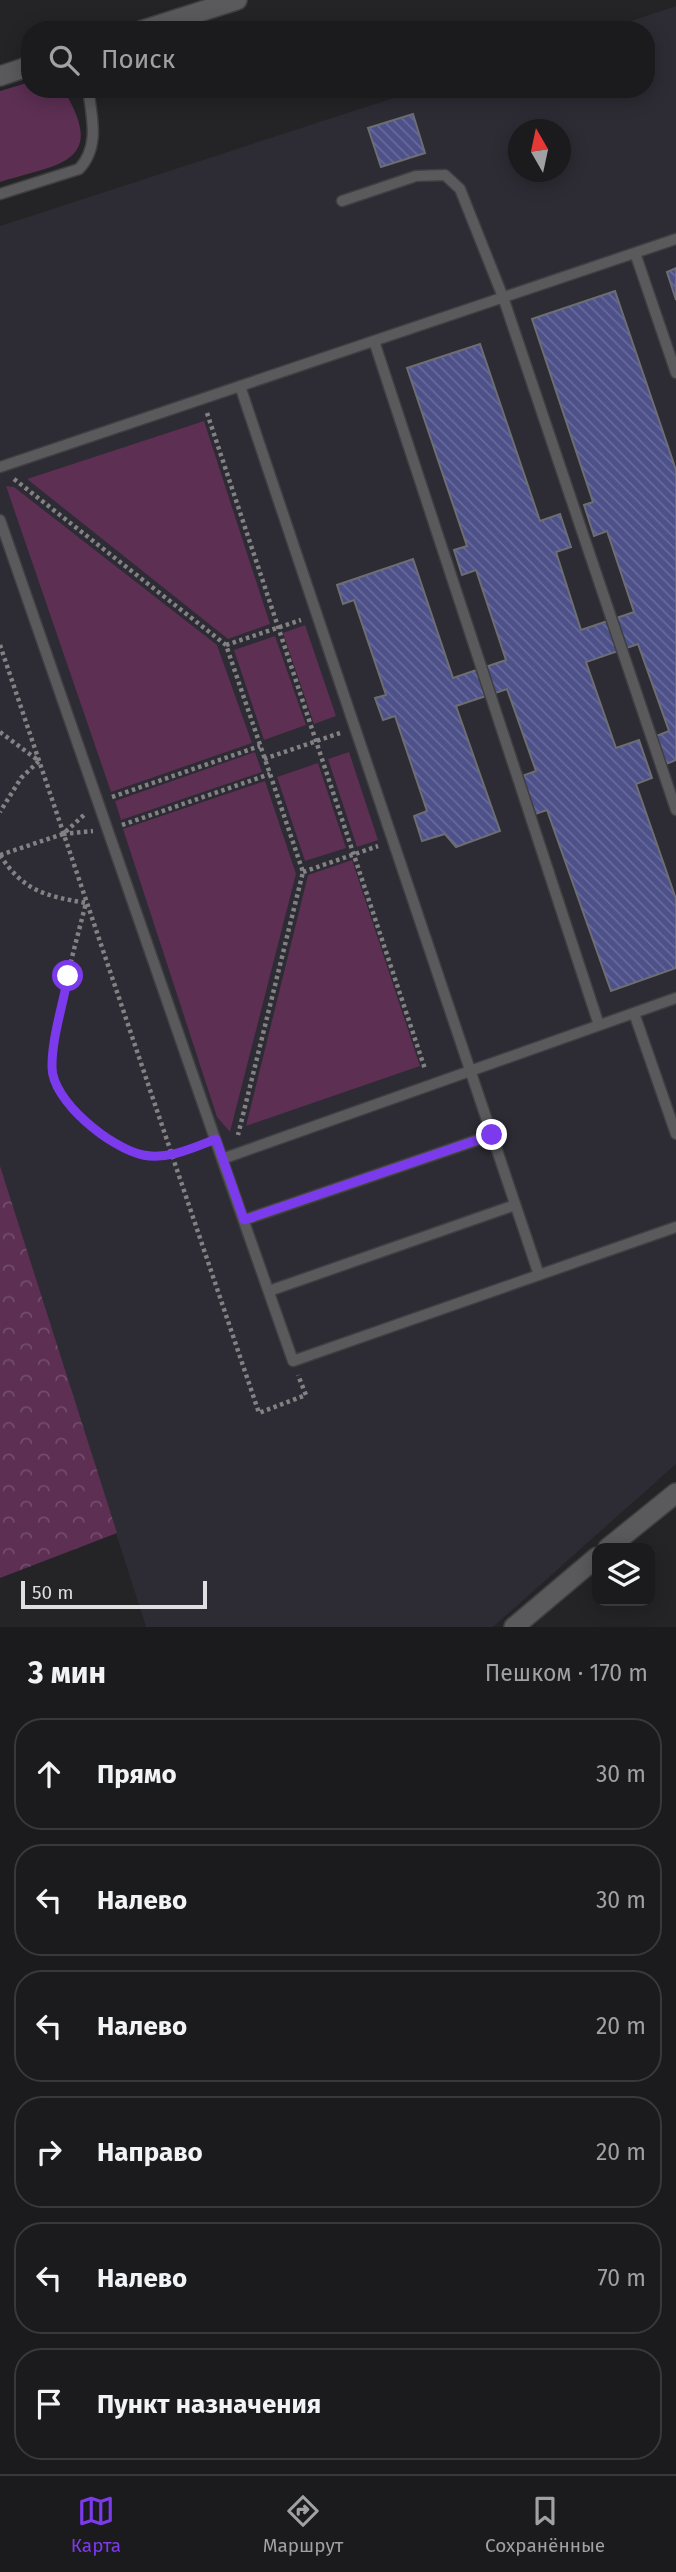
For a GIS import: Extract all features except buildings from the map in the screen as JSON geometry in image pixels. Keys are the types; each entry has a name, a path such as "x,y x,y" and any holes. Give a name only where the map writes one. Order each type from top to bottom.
{"street":[{"path":"171,21 237,0"},
{"path":"0,76 21,69"},
{"path":"614,1543 676,1493"},
{"path":"514,1627 592,1561"}],"lane":[{"path":"0,194 79,169 88,159 94,138 89,98"},
{"path":"342,201 415,176 446,175 460,189 503,297 676,810"},
{"path":"0,467 676,239"},
{"path":"635,253 676,373"},
{"path":"374,341 599,1025"},
{"path":"240,386 539,1275"},
{"path":"0,520 216,1139 227,1157 244,1220 293,1361 676,1227"},
{"path":"227,1157 676,998"},
{"path":"634,1013 676,1134"},
{"path":"244,1220 492,1135"},
{"path":"269,1291 515,1205"}],"path":[{"path":"202,399 430,1085"},
{"path":"11,476 226,645 303,872 227,1157"},
{"path":"226,645 317,615"},
{"path":"0,645 259,1413 306,1395 293,1361"},
{"path":"264,759 355,728"},
{"path":"0,732 39,761"},
{"path":"63,834 98,802 260,746"},
{"path":"0,812 21,778 39,761"},
{"path":"86,903 46,897 17,878 0,855 63,834 108,830 270,774"},
{"path":"303,872 392,840"},
{"path":"86,903 68,976 52,1066 55,1085 72,1109 113,1142 143,1155 172,1155 216,1139"}],"shaded area":[{"path":"676,6 676,1464 493,1627 146,1627 0,1172 0,226 393,98 655,98 655,21 631,21"}],"green space":[{"path":"21,85 21,98 68,98 81,133 79,147 71,157 41,170 0,182 0,91"},
{"path":"204,421 270,624 228,639 27,479"},
{"path":"6,486 14,487 217,645 252,743 111,792"},
{"path":"305,625 336,716 314,724 283,633"},
{"path":"275,636 306,725 264,740 234,650"},
{"path":"255,752 262,772 121,820 115,801"},
{"path":"349,752 378,840 357,847 328,759"},
{"path":"318,763 346,848 305,861 277,777"},
{"path":"265,781 296,874 230,1132 217,1117 123,829"},
{"path":"352,860 420,1066 246,1126 308,875"},
{"path":"0,1166 117,1533 0,1578"}],"route":[{"path":"68,976 52,1066 55,1085 72,1109 113,1142 143,1155 172,1155 216,1139 244,1220 492,1135"}]}
